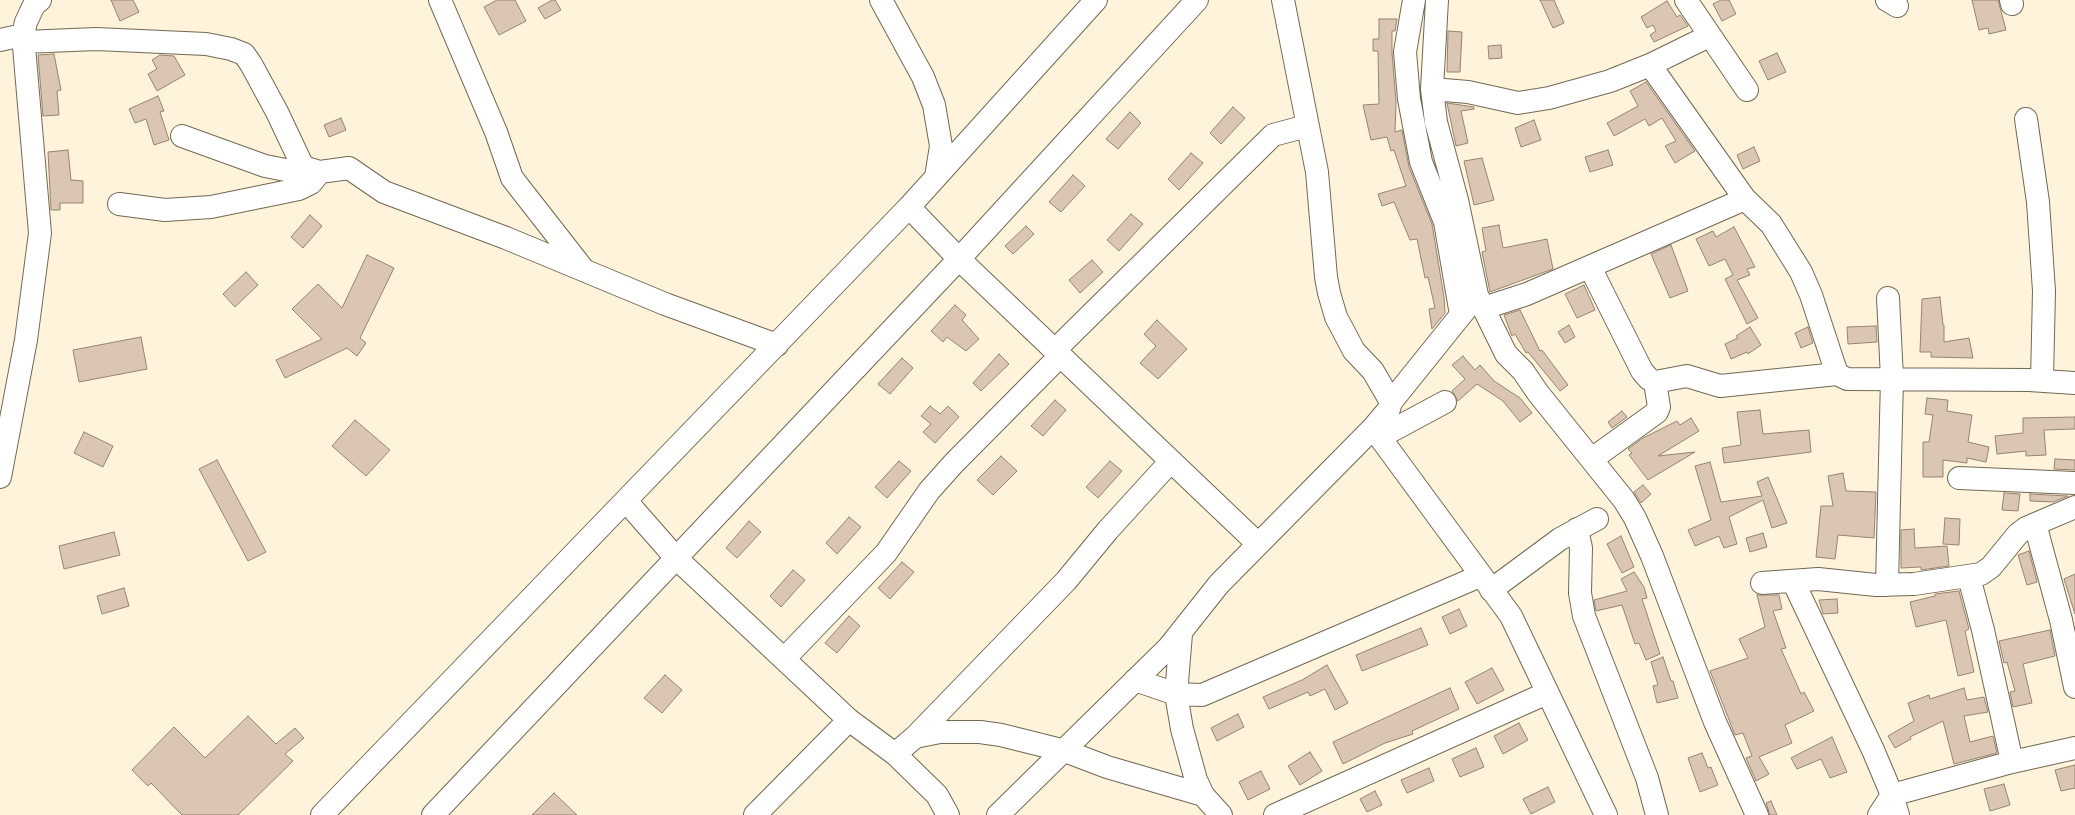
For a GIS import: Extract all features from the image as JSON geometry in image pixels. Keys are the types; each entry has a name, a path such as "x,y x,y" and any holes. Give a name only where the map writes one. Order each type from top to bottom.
{"street":[{"path":"440,0 496,132 512,178 584,270"},
{"path":"881,0 923,77 934,105 941,146 936,177"},
{"path":"322,815 908,207 1096,0"},
{"path":"433,815 959,259 1197,0"},
{"path":"1284,0 1317,172 1329,293 1336,316 1354,351 1373,371 1391,402"},
{"path":"1414,0 1405,52 1409,99 1457,200 1472,307"},
{"path":"1436,0 1429,138 1445,222 1472,307 1506,354 1523,371 1538,393 1624,500 1652,556 1715,722 1757,815"},
{"path":"1686,0 1747,90"},
{"path":"0,477 26,340 40,232 23,39 26,22 35,2"},
{"path":"1432,89 1468,92 1518,103 1579,91 1650,65 1709,36"},
{"path":"0,40 96,39 206,44 231,49 244,54 277,112 299,162 313,170"},
{"path":"1650,65 1745,200 1771,224 1806,281 1837,374"},
{"path":"2026,119 2038,202 2044,291 2042,380"},
{"path":"785,658 886,554 929,491 1058,353 1273,136 1307,126"},
{"path":"182,136 265,166 296,172 349,168 384,192 584,270 665,304 776,345"},
{"path":"119,204 165,210 211,207 299,189 311,183 313,170"},
{"path":"998,815 1065,751 1181,634 1219,584 1257,543 1376,432 1391,402 1472,307 1527,294 1745,200"},
{"path":"908,207 959,259 1257,543"},
{"path":"1590,267 1642,371 1649,379 1655,382 1687,376 1720,386 1837,374 1846,379 2042,380 2075,383"},
{"path":"1887,585 1892,378 1888,298"},
{"path":"1592,459 1657,412 1659,407 1655,382"},
{"path":"1376,432 1444,402"},
{"path":"1376,432 1511,616 1604,814"},
{"path":"894,754 916,737 1066,581 1108,530 1171,461"},
{"path":"1959,478 2075,482"},
{"path":"626,501 676,558 785,658 849,720 894,754 937,795 948,815"},
{"path":"1762,583 1818,579 1887,585 1944,582 1981,574 1991,568 2018,534 2035,524 2075,507"},
{"path":"1135,680 1176,694 1202,695 1486,583 1587,524 1581,548 1580,593 1584,616 1647,778 1657,815"},
{"path":"2035,524 2061,620 2075,687"},
{"path":"1968,577 1983,630 2012,762"},
{"path":"1793,581 1895,805"},
{"path":"1181,634 1176,694 1188,758 1203,795 1221,815"},
{"path":"1275,815 1547,693"},
{"path":"755,815 849,720"},
{"path":"916,737 940,732 1001,734 1065,751 1107,767 1203,795"},
{"path":"1878,815 1895,805 2012,762 2075,748"}],"building":[{"path":"111,0 133,0 139,12 120,21"},
{"path":"497,0 515,0 526,21 499,35 484,7"},
{"path":"555,0 561,10 545,19 538,8"},
{"path":"1540,0 1554,0 1564,23 1553,28"},
{"path":"1721,0 1729,0 1736,14 1722,21 1713,4"},
{"path":"1972,0 1998,0 2006,30 1989,34 1988,28 1979,30"},
{"path":"1667,1 1677,17 1680,15 1688,26 1654,42 1650,35 1656,31 1653,25 1647,28 1641,17"},
{"path":"1379,19 1397,19 1395,31 1392,31 1396,102 1395,132 1402,130 1409,167 1432,224 1444,297 1445,313 1432,329 1429,309 1435,308 1428,277 1425,278 1417,239 1410,240 1394,202 1382,206 1378,194 1406,186 1394,150 1391,151 1387,137 1371,140 1363,105 1379,104 1378,51 1373,51 1373,39 1379,39"},
{"path":"1448,31 1462,32 1460,72 1447,72"},
{"path":"1501,45 1502,58 1489,59 1488,46"},
{"path":"1777,53 1786,72 1768,80 1759,61"},
{"path":"54,54 61,90 57,91 59,115 43,116 38,55"},
{"path":"160,55 174,56 185,75 157,91 148,74 157,69 152,60"},
{"path":"1646,82 1695,151 1675,163 1665,146 1676,141 1662,118 1649,126 1645,119 1614,136 1607,123 1638,106 1630,91"},
{"path":"158,96 164,111 160,112 169,140 154,145 146,119 135,123 129,109"},
{"path":"1447,103 1474,107 1474,109 1461,111 1468,143 1456,146"},
{"path":"1233,107 1245,118 1221,144 1210,133"},
{"path":"1130,112 1141,123 1118,149 1106,139"},
{"path":"341,118 346,130 329,137 324,125"},
{"path":"1534,120 1541,140 1521,147 1515,128"},
{"path":"1754,147 1760,161 1743,169 1737,155"},
{"path":"68,150 71,180 83,181 83,203 60,203 60,210 51,210 48,152"},
{"path":"1608,150 1613,165 1590,172 1585,157"},
{"path":"1191,153 1203,163 1179,190 1168,179"},
{"path":"1482,158 1494,200 1474,205 1464,161"},
{"path":"1073,175 1085,186 1061,212 1049,202"},
{"path":"1131,214 1143,224 1119,251 1107,240"},
{"path":"310,215 322,226 303,248 291,237"},
{"path":"1499,225 1503,248 1547,239 1553,269 1490,292 1482,252 1486,251 1482,228"},
{"path":"1026,226 1034,234 1013,254 1005,246"},
{"path":"1734,227 1755,267 1747,269 1750,275 1737,280 1758,318 1747,324 1725,279 1733,275 1725,259 1709,266 1696,239 1713,231 1716,237"},
{"path":"1671,245 1688,291 1670,298 1651,254"},
{"path":"367,255 394,268 360,338 366,343 357,356 347,348 285,378 276,360 322,339 292,309 318,284 342,308"},
{"path":"1092,260 1103,272 1080,293 1069,280"},
{"path":"246,272 258,285 235,307 223,294"},
{"path":"1584,285 1595,310 1577,318 1565,294"},
{"path":"1940,297 1944,325 1944,342 1969,338 1973,358 1931,357 1931,352 1920,352 1922,299"},
{"path":"955,305 966,315 962,320 979,339 966,351 947,337 943,342 931,331"},
{"path":"1520,310 1540,351 1542,350 1568,385 1560,391 1528,352 1526,353 1515,334 1512,336 1504,315"},
{"path":"1157,320 1187,349 1158,379 1140,363 1156,346 1144,334"},
{"path":"1569,325 1575,337 1565,343 1558,332"},
{"path":"1876,326 1877,342 1848,344 1847,327"},
{"path":"1750,327 1761,345 1748,354 1747,352 1731,359 1725,344 1738,338 1736,336"},
{"path":"1808,327 1813,343 1801,348 1795,333"},
{"path":"141,337 147,369 79,382 73,350"},
{"path":"999,354 1009,364 981,391 973,383"},
{"path":"1463,356 1475,370 1480,365 1494,381 1520,398 1532,413 1520,422 1503,401 1477,384 1458,401 1452,391 1465,379 1452,365"},
{"path":"902,358 913,368 890,394 878,384"},
{"path":"1927,398 1948,400 1947,411 1972,415 1968,442 1989,447 1986,462 1967,458 1967,463 1943,460 1943,477 1923,477 1923,442 1929,442 1933,415 1925,414"},
{"path":"1055,400 1066,410 1043,436 1031,426"},
{"path":"930,406 940,414 948,406 959,417 935,443 923,432 931,424 921,416"},
{"path":"1760,410 1763,434 1809,430 1811,452 1724,463 1722,448 1741,445 1737,412"},
{"path":"1622,411 1627,417 1612,428 1608,422"},
{"path":"2075,417 2075,429 2044,430 2046,455 2026,456 2026,451 1997,454 1995,436 2023,433 2023,418"},
{"path":"1691,418 1699,431 1658,456 1695,452 1648,480 1629,455 1632,453 1628,449 1643,438 1677,421 1680,425"},
{"path":"355,420 390,450 366,476 332,446"},
{"path":"84,432 113,446 103,467 74,453"},
{"path":"1001,456 1017,471 993,495 977,480"},
{"path":"2055,459 2075,460 2075,470 2054,469"},
{"path":"217,460 266,552 248,561 199,469"},
{"path":"899,461 911,471 887,498 875,487"},
{"path":"1110,461 1122,471 1098,498 1086,487"},
{"path":"1710,462 1721,502 1762,496 1757,482 1768,477 1787,523 1772,528 1763,500 1729,517 1737,544 1724,548 1719,536 1695,546 1688,530 1711,520 1695,466"},
{"path":"1843,473 1846,491 1876,492 1874,538 1838,535 1835,559 1816,557 1821,506 1833,506 1828,476"},
{"path":"1643,485 1651,494 1641,503 1634,492"},
{"path":"2004,493 2020,494 2018,511 2002,510"},
{"path":"2030,494 2068,496 2053,502 2030,501"},
{"path":"849,517 861,527 837,554 826,543"},
{"path":"1945,518 1960,519 1959,545 1943,544"},
{"path":"749,521 761,532 737,558 726,548"},
{"path":"1914,529 1915,548 1947,546 1949,566 1921,570 1921,567 1901,568 1901,530"},
{"path":"114,532 120,555 64,569 59,546"},
{"path":"1763,533 1767,547 1750,552 1746,538"},
{"path":"1621,536 1634,567 1622,573 1607,544"},
{"path":"2029,551 2037,582 2027,585 2018,555"},
{"path":"902,562 914,572 890,599 878,588"},
{"path":"793,570 805,580 781,607 770,596"},
{"path":"1634,572 1644,587 1647,598 1642,599 1660,654 1646,660 1639,643 1635,644 1622,605 1596,611 1594,600 1627,591 1621,579"},
{"path":"2075,574 2075,614 2064,579"},
{"path":"124,588 129,606 102,614 97,596"},
{"path":"1959,591 1969,629 1965,631 1974,672 1958,676 1946,620 1916,627 1910,602 1935,596 1935,594"},
{"path":"1757,595 1779,595 1782,609 1773,611 1786,648 1781,649 1801,694 1804,692 1814,711 1785,725 1792,743 1759,757 1769,774 1756,781 1746,758 1752,756 1743,733 1735,735 1710,671 1748,658 1739,639 1765,627"},
{"path":"1837,599 1838,613 1823,614 1819,600"},
{"path":"1459,609 1467,626 1450,634 1442,617"},
{"path":"849,616 860,626 837,653 825,643"},
{"path":"1421,628 1428,645 1362,671 1356,655"},
{"path":"2050,630 2055,656 2023,664 2032,703 2013,707 2010,692 2015,691 2007,662 2004,663 1999,641"},
{"path":"1663,657 1678,698 1657,703 1653,686 1658,685 1651,662"},
{"path":"1327,665 1348,703 1335,710 1325,689 1310,696 1308,692 1269,709 1263,697 1302,680"},
{"path":"1492,668 1504,690 1477,704 1465,682"},
{"path":"665,675 682,690 662,713 644,698"},
{"path":"1450,688 1459,709 1412,731 1413,734 1385,743 1343,764 1333,742"},
{"path":"1964,688 1967,700 1984,697 1988,712 1964,716 1970,742 1993,736 1997,753 1954,764 1943,721 1910,737 1911,739 1895,748 1888,736 1914,721 1908,703 1929,695 1930,699"},
{"path":"1238,714 1244,727 1217,741 1211,728"},
{"path":"248,716 276,744 295,728 304,738 285,754 293,761 238,815 182,815 151,783 148,786 132,770 174,727 205,758"},
{"path":"1519,723 1528,740 1503,754 1494,736"},
{"path":"1832,737 1847,772 1830,778 1821,759 1797,769 1791,758"},
{"path":"1476,748 1484,767 1460,777 1452,759"},
{"path":"1310,752 1322,771 1300,785 1288,766"},
{"path":"1702,753 1708,768 1711,767 1718,785 1700,792 1688,758"},
{"path":"2075,765 2075,788 2061,791 2055,770"},
{"path":"1429,768 1434,781 1407,793 1401,780"},
{"path":"1261,771 1270,789 1248,800 1239,782"},
{"path":"2004,784 2010,805 1990,811 1984,789"},
{"path":"1548,787 1555,802 1531,814 1523,799"},
{"path":"1375,791 1382,805 1367,812 1360,799"},
{"path":"554,793 577,815 532,815"},
{"path":"1771,801 1777,815 1770,815 1766,803"}]}
